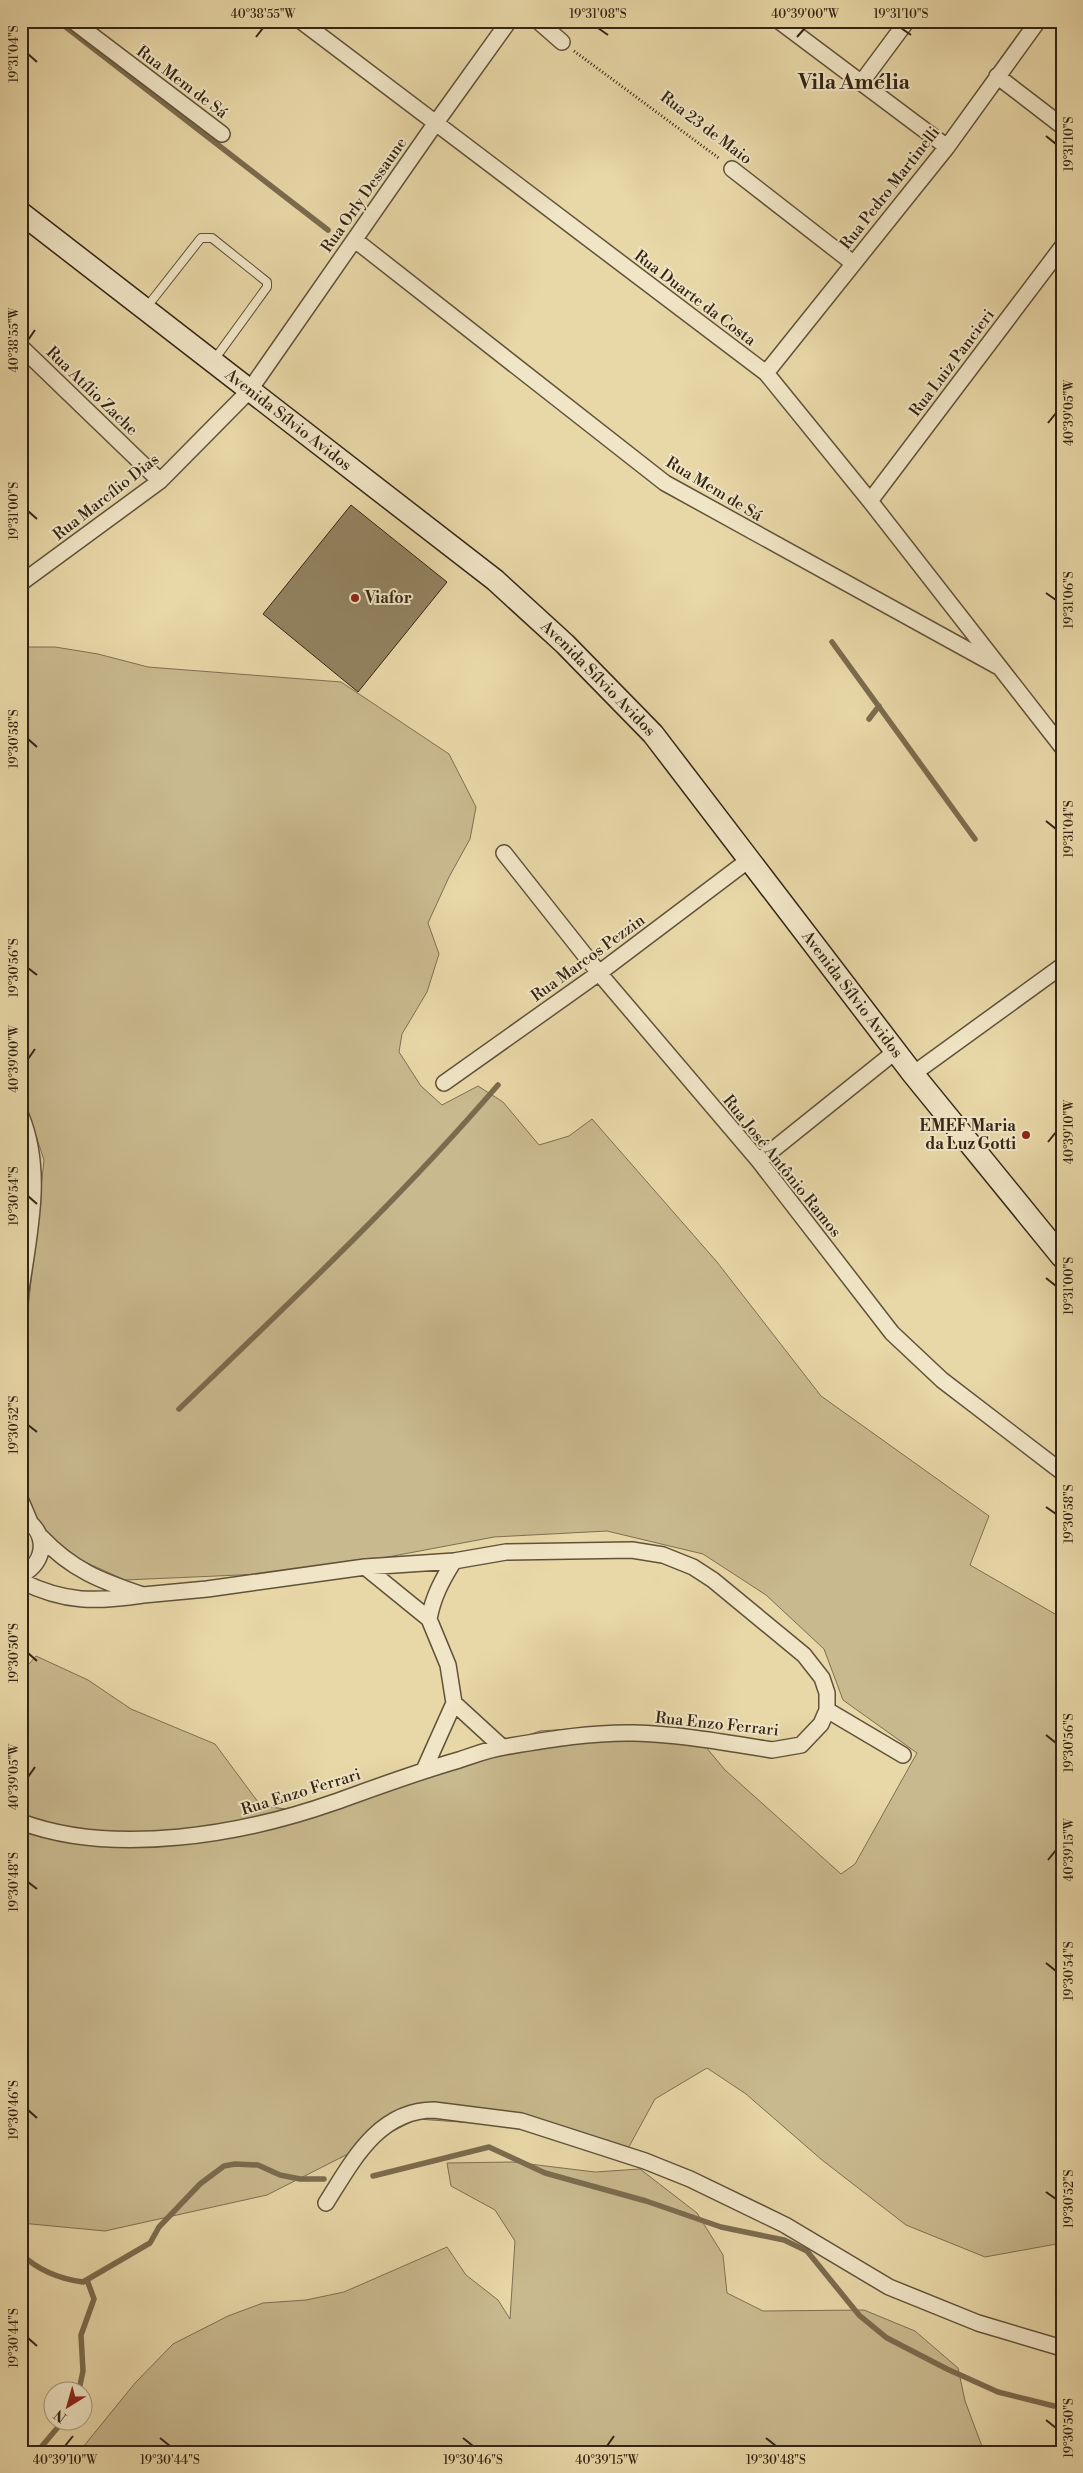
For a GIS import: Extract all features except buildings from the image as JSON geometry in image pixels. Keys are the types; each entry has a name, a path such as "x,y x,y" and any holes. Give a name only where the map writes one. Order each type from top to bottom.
{"main road":[{"name":"Avenida Sílvio Avidos","path":"21,213 495,580 565,644 653,734 913,1074 1062,1257"}],"street":[{"name":"Rua Mem de Sá","path":"73,21 222,134"},
{"name":"Rua Duarte da Costa","path":"301,21 766,373 1003,669"},
{"name":"Rua Orly Dessaune","path":"249,390 435,124 510,21"},
{"path":"538,21 562,42"},
{"path":"779,21 947,147"},
{"path":"861,83 907,21"},
{"name":"Rua Pedro Martinelli","path":"766,373 947,147 1038,21"},
{"path":"997,76 1062,126"},
{"name":"Rua 23 de Maio","path":"732,169 853,263"},
{"name":"Rua Mem de Sá","path":"355,240 665,483 1003,669 1062,748"},
{"name":"Rua Luiz Pancieri","path":"870,501 1062,247"},
{"name":"Rua Atílio Zache","path":"21,347 160,481"},
{"name":"Rua Marcílio Dias","path":"21,583 160,481 249,390"},
{"name":"Rua José Antônio Ramos","path":"504,853 600,973 759,1162 865,1300 911,1352 942,1380 1062,1472"},
{"name":"Rua Marcos Pezzin","path":"444,1083 600,973 750,860"},
{"path":"913,1074 1062,966"},
{"path":"759,1162 896,1051"},
{"path":"21,1116 28,1133 34,1184 21,1290"},
{"path":"21,1501 26,1519 70,1564 100,1581 143,1595"},
{"path":"21,1575 36,1564 42,1546 41,1536"},
{"path":"21,1581 41,1591 64,1598 107,1600 206,1589 364,1567 454,1561 506,1552 632,1550 663,1556 693,1567 713,1580 804,1656 822,1678 827,1693 827,1710 902,1755"},
{"path":"429,1619 432,1602 440,1582 454,1561"},
{"path":"364,1567 429,1619 448,1665 454,1703 424,1770"},
{"path":"454,1703 502,1747"},
{"name":"Rua Enzo Ferrari","path":"21,1822 38,1828 114,1838 198,1835 241,1829 332,1803 424,1770 502,1747 592,1734 635,1733 782,1749 801,1745 821,1724 827,1710"},
{"path":"326,2203 373,2134 406,2115 422,2110 434,2110 521,2121 645,2161 690,2179 785,2225 889,2287 978,2323 1062,2348"}],"lane":[{"path":"144,309 201,238 212,238 266,282 267,288 212,362"}],"path":[{"name":"Rua 23 de Maio","path":"562,42 732,169"}],"shaded area":[{"path":"21,647 55,647 98,654 148,667 341,682 449,754 476,807 470,839 449,877 428,923 439,954 427,992 402,1034 399,1052 421,1086 442,1105 478,1086 503,1102 539,1145 569,1136 592,1119 717,1262 821,1396 989,1516 970,1565 1062,1618 1062,2243 985,2257 906,2225 822,2160 746,2094 707,2068 655,2099 625,2154 596,2141 502,2125 417,2119 267,2195 105,2231 21,2223 21,1673 36,1656 88,1680 131,1709 215,1744 261,1806 311,1812 540,1731 610,1726 695,1734 725,1770 841,1874 855,1864 917,1753 843,1700 824,1649 766,1595 703,1554 607,1531 494,1537 308,1572 125,1580 63,1552 25,1503 21,1459 21,1374 44,1160 21,1090"},
{"path":"513,2162 595,2172 640,2169 697,2213 723,2255 727,2293 763,2311 864,2310 915,2331 958,2368 965,2401 983,2449 986,2452 79,2452 135,2383 173,2344 228,2316 263,2303 306,2300 344,2292 447,2247 466,2275 498,2300 510,2319 515,2241 495,2210 451,2186 447,2163"}],"waterway":[{"path":"58,21 328,230"},
{"path":"832,642 975,839"},
{"path":"869,719 879,706"},
{"path":"179,1409 302,1291 382,1210 498,1085"},
{"path":"373,2176 489,2147 545,2173 646,2201 721,2227 784,2240 807,2251 859,2315 887,2338 947,2369 998,2392 1054,2406"},
{"path":"21,2254 35,2265 50,2273 66,2279 83,2282 150,2243 159,2227 200,2184 224,2166 235,2164 258,2165 280,2175 300,2179 324,2179"},
{"path":"81,2380 83,2371 81,2335 94,2299 87,2280"},
{"path":"37,2452 56,2430"}],"place":[{"name":"Viafor","path":"355,598"},
{"name":"EMEF Maria da Luz Gotti","path":"1026,1135"}],"district":[{"name":"Vila Amélia","path":"854,83"}]}
